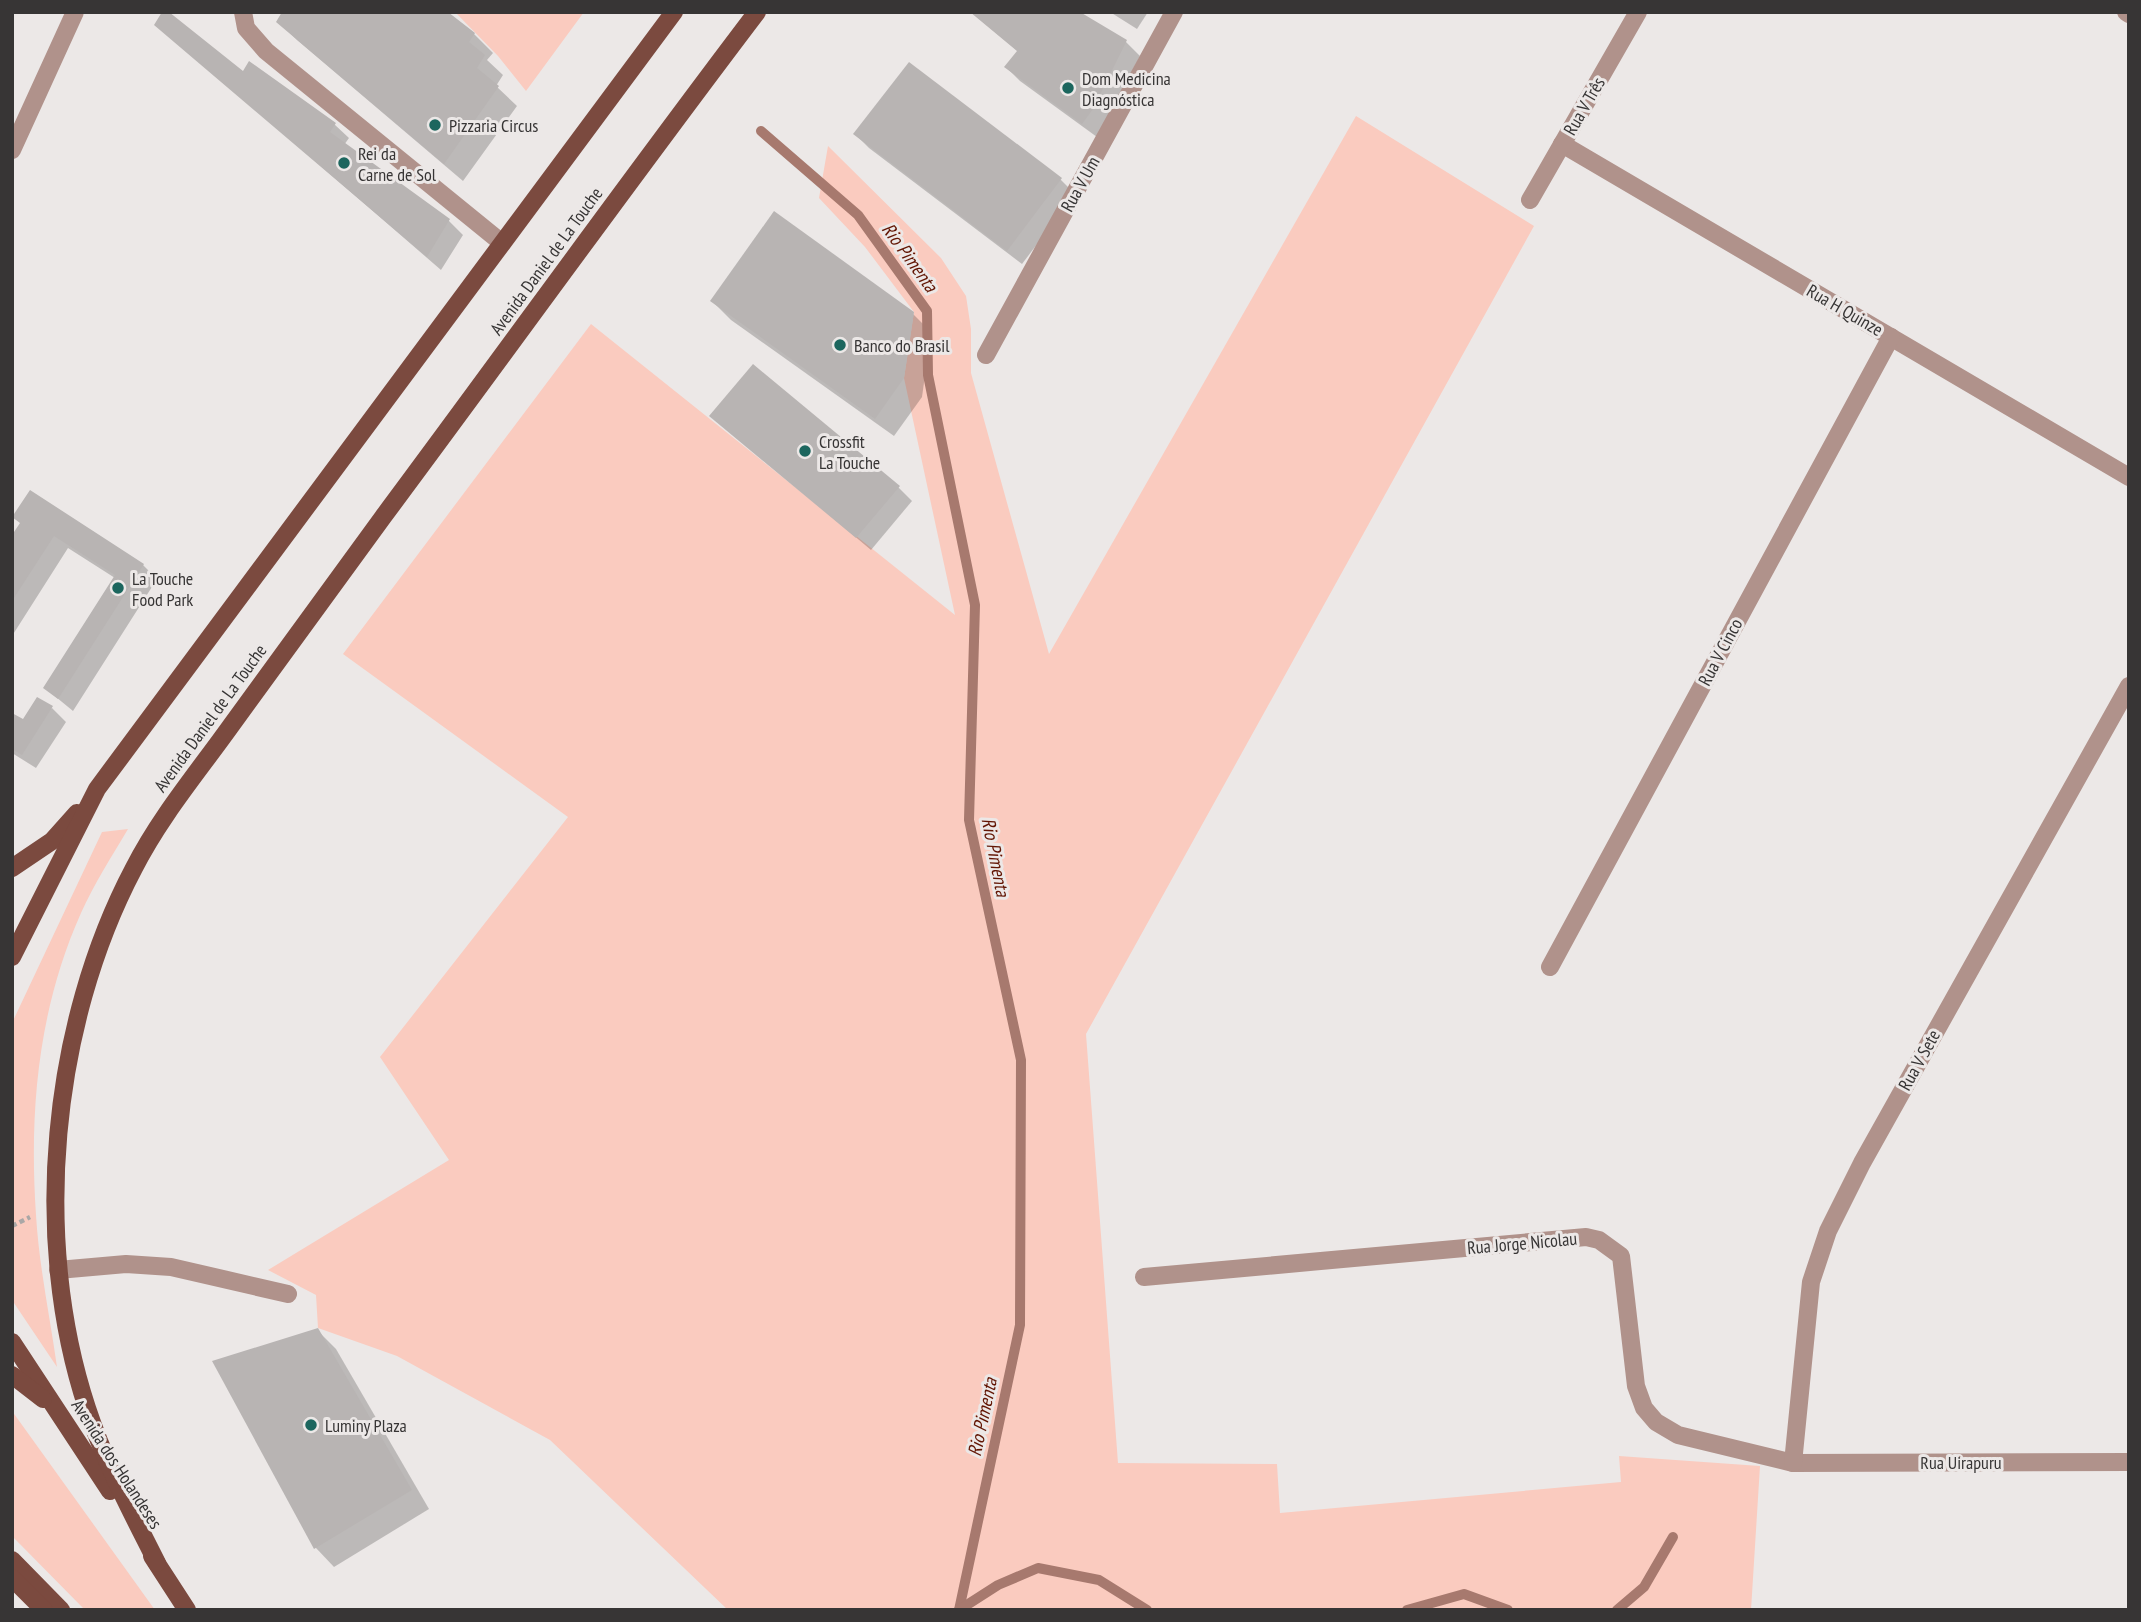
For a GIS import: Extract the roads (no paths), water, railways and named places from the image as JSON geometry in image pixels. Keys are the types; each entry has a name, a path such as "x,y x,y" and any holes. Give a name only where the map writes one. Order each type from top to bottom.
{"main road":[{"path":"12,868 52,841 97,789 674,12"},
{"name":"Avenida Daniel de La Touche","path":"157,1563 107,1463 86,1406 58,1270 55,1213 59,1114 72,1038 106,926 134,867 160,824 319,603 757,12"},
{"path":"12,957 97,789"},
{"name":"Avenida dos Holandeses","path":"12,1342 187,1610"},
{"path":"12,1374 59,1413"},
{"path":"12,1560 61,1610"},
{"path":"12,1579 44,1610"}],"street":[{"path":"12,150 75,12"},
{"path":"243,12 246,28 266,51 502,243"},
{"name":"Rua V Um","path":"986,355 1174,12"},
{"name":"Rua V Três","path":"1530,200 1638,12"},
{"name":"Rua H Quinze","path":"1562,144 2129,477"},
{"name":"Rua V Cinco","path":"1550,967 1891,337"},
{"name":"Rua V Sete","path":"1793,1463 1811,1282 1828,1231 1862,1163 2129,686"},
{"name":"Rua Jorge Nicolau","path":"1144,1277 1586,1237 1599,1240 1621,1256 1636,1386 1644,1408 1656,1422 1678,1435 1793,1463"},
{"path":"58,1270 126,1264 171,1267 288,1294"},
{"name":"Rua Uirapuru","path":"1793,1463 2129,1462"},
{"path":"12,1579 32,1610"}],"waterway":[{"name":"Rio Pimenta","path":"761,131 858,215 927,311 928,375 975,605 969,820 1021,1060 1020,1325 959,1610"},
{"name":"Rio Pimenta","path":"1617,1610 1644,1587 1673,1537"},
{"name":"Rio Pimenta","path":"959,1610 998,1585 1038,1568 1099,1580 1147,1610"},
{"name":"Rio Pimenta","path":"1407,1610 1464,1594 1508,1610"}],"place":[{"name":"Dom Medicina Diagnóstica","path":"1068,88"},
{"name":"Pizzaria Circus","path":"435,125"},
{"name":"Rei da Carne de Sol","path":"344,163"},
{"name":"Banco do Brasil","path":"840,345"},
{"name":"Crossfit La Touche","path":"805,451"},
{"name":"La Touche Food Park","path":"118,588"},
{"name":"Luminy Plaza","path":"311,1425"}]}
